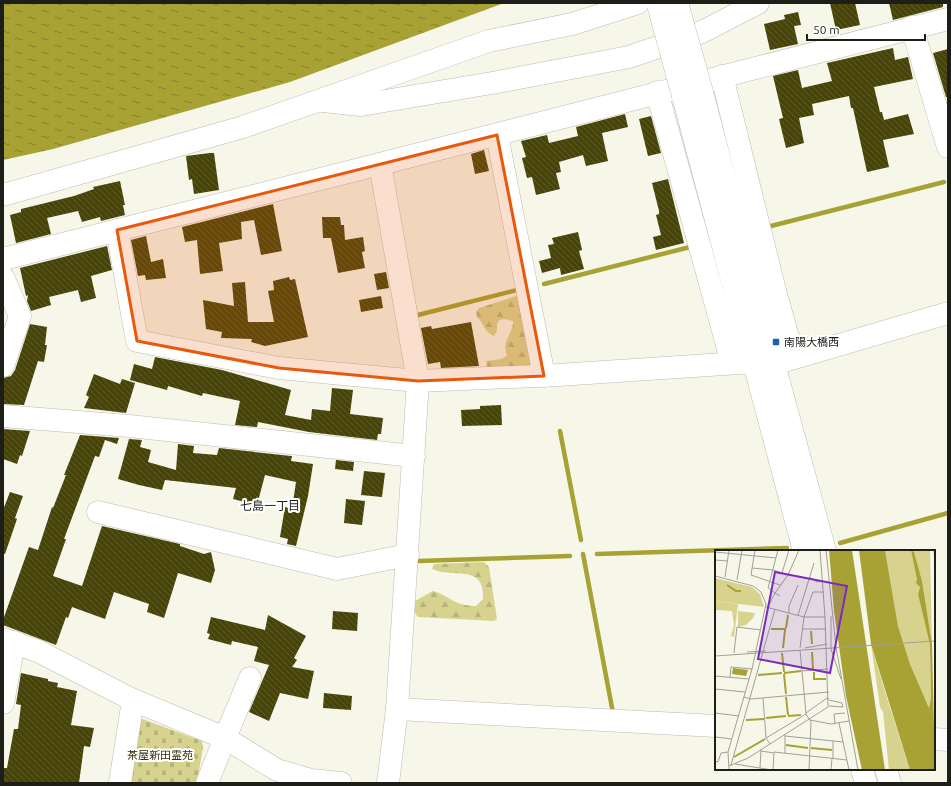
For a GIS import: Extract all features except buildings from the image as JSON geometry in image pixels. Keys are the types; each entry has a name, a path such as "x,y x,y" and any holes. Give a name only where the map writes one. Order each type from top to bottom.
{"street":[{"path":"3,195 243,127 489,41 572,24 638,3"},
{"path":"317,101 361,105 492,83 629,57 702,32 758,3"},
{"path":"665,5 692,94 752,318 774,361 826,550"},
{"path":"3,259 497,135 657,92 948,19"},
{"path":"912,28 948,147"},
{"path":"722,76 775,291 774,361 804,550"},
{"path":"657,92 732,363"},
{"path":"497,135 544,376"},
{"path":"380,164 418,381 397,709 388,783"},
{"path":"117,230 137,341 279,368 418,381 544,376 774,361 948,313"},
{"path":"3,277 20,316 3,366"},
{"path":"752,318 775,291"},
{"path":"718,312 752,318"},
{"path":"3,416 129,426 414,456"},
{"path":"98,512 337,569 408,555"},
{"path":"3,702 8,640 38,651 133,700 225,738 280,776 341,783"},
{"path":"207,783 250,678"},
{"path":"120,783 133,700"},
{"path":"397,709 715,726"},
{"path":"935,739 948,740"},
{"path":"862,770 866,783"},
{"path":"886,770 890,783"}],"highlighted area":[{"path":"497,135 544,376 418,381 279,368 137,341 117,230"}],"green space":[{"path":"516,296 522,298 532,367 491,369 487,367 486,361 501,359 507,356 505,345 513,321 504,319 499,320 497,324 497,331 494,336 488,333 477,317 476,312 479,308"},
{"path":"484,562 489,567 497,619 494,621 418,617 414,610 415,601 433,591 444,595 457,603 468,606 476,606 483,599 482,588 479,581 474,576 441,572 432,569 434,564"},
{"name":"茶屋新田霊苑","path":"137,717 202,741 203,747 197,783 127,783"}],"water":[{"path":"3,3 504,3 290,82 53,149 3,160"}],"waterway":[{"path":"771,226 944,182"},
{"path":"544,284 690,247"},
{"path":"418,315 521,289"},
{"path":"560,431 581,540"},
{"path":"840,543 948,513"},
{"path":"724,550 787,548"},
{"path":"597,554 715,550"},
{"path":"583,554 613,713"},
{"path":"419,561 570,556"}],"place":[{"name":"南陽大橋西","path":"776,342"}],"district":[{"name":"七島一丁目","path":"270,506"}]}
